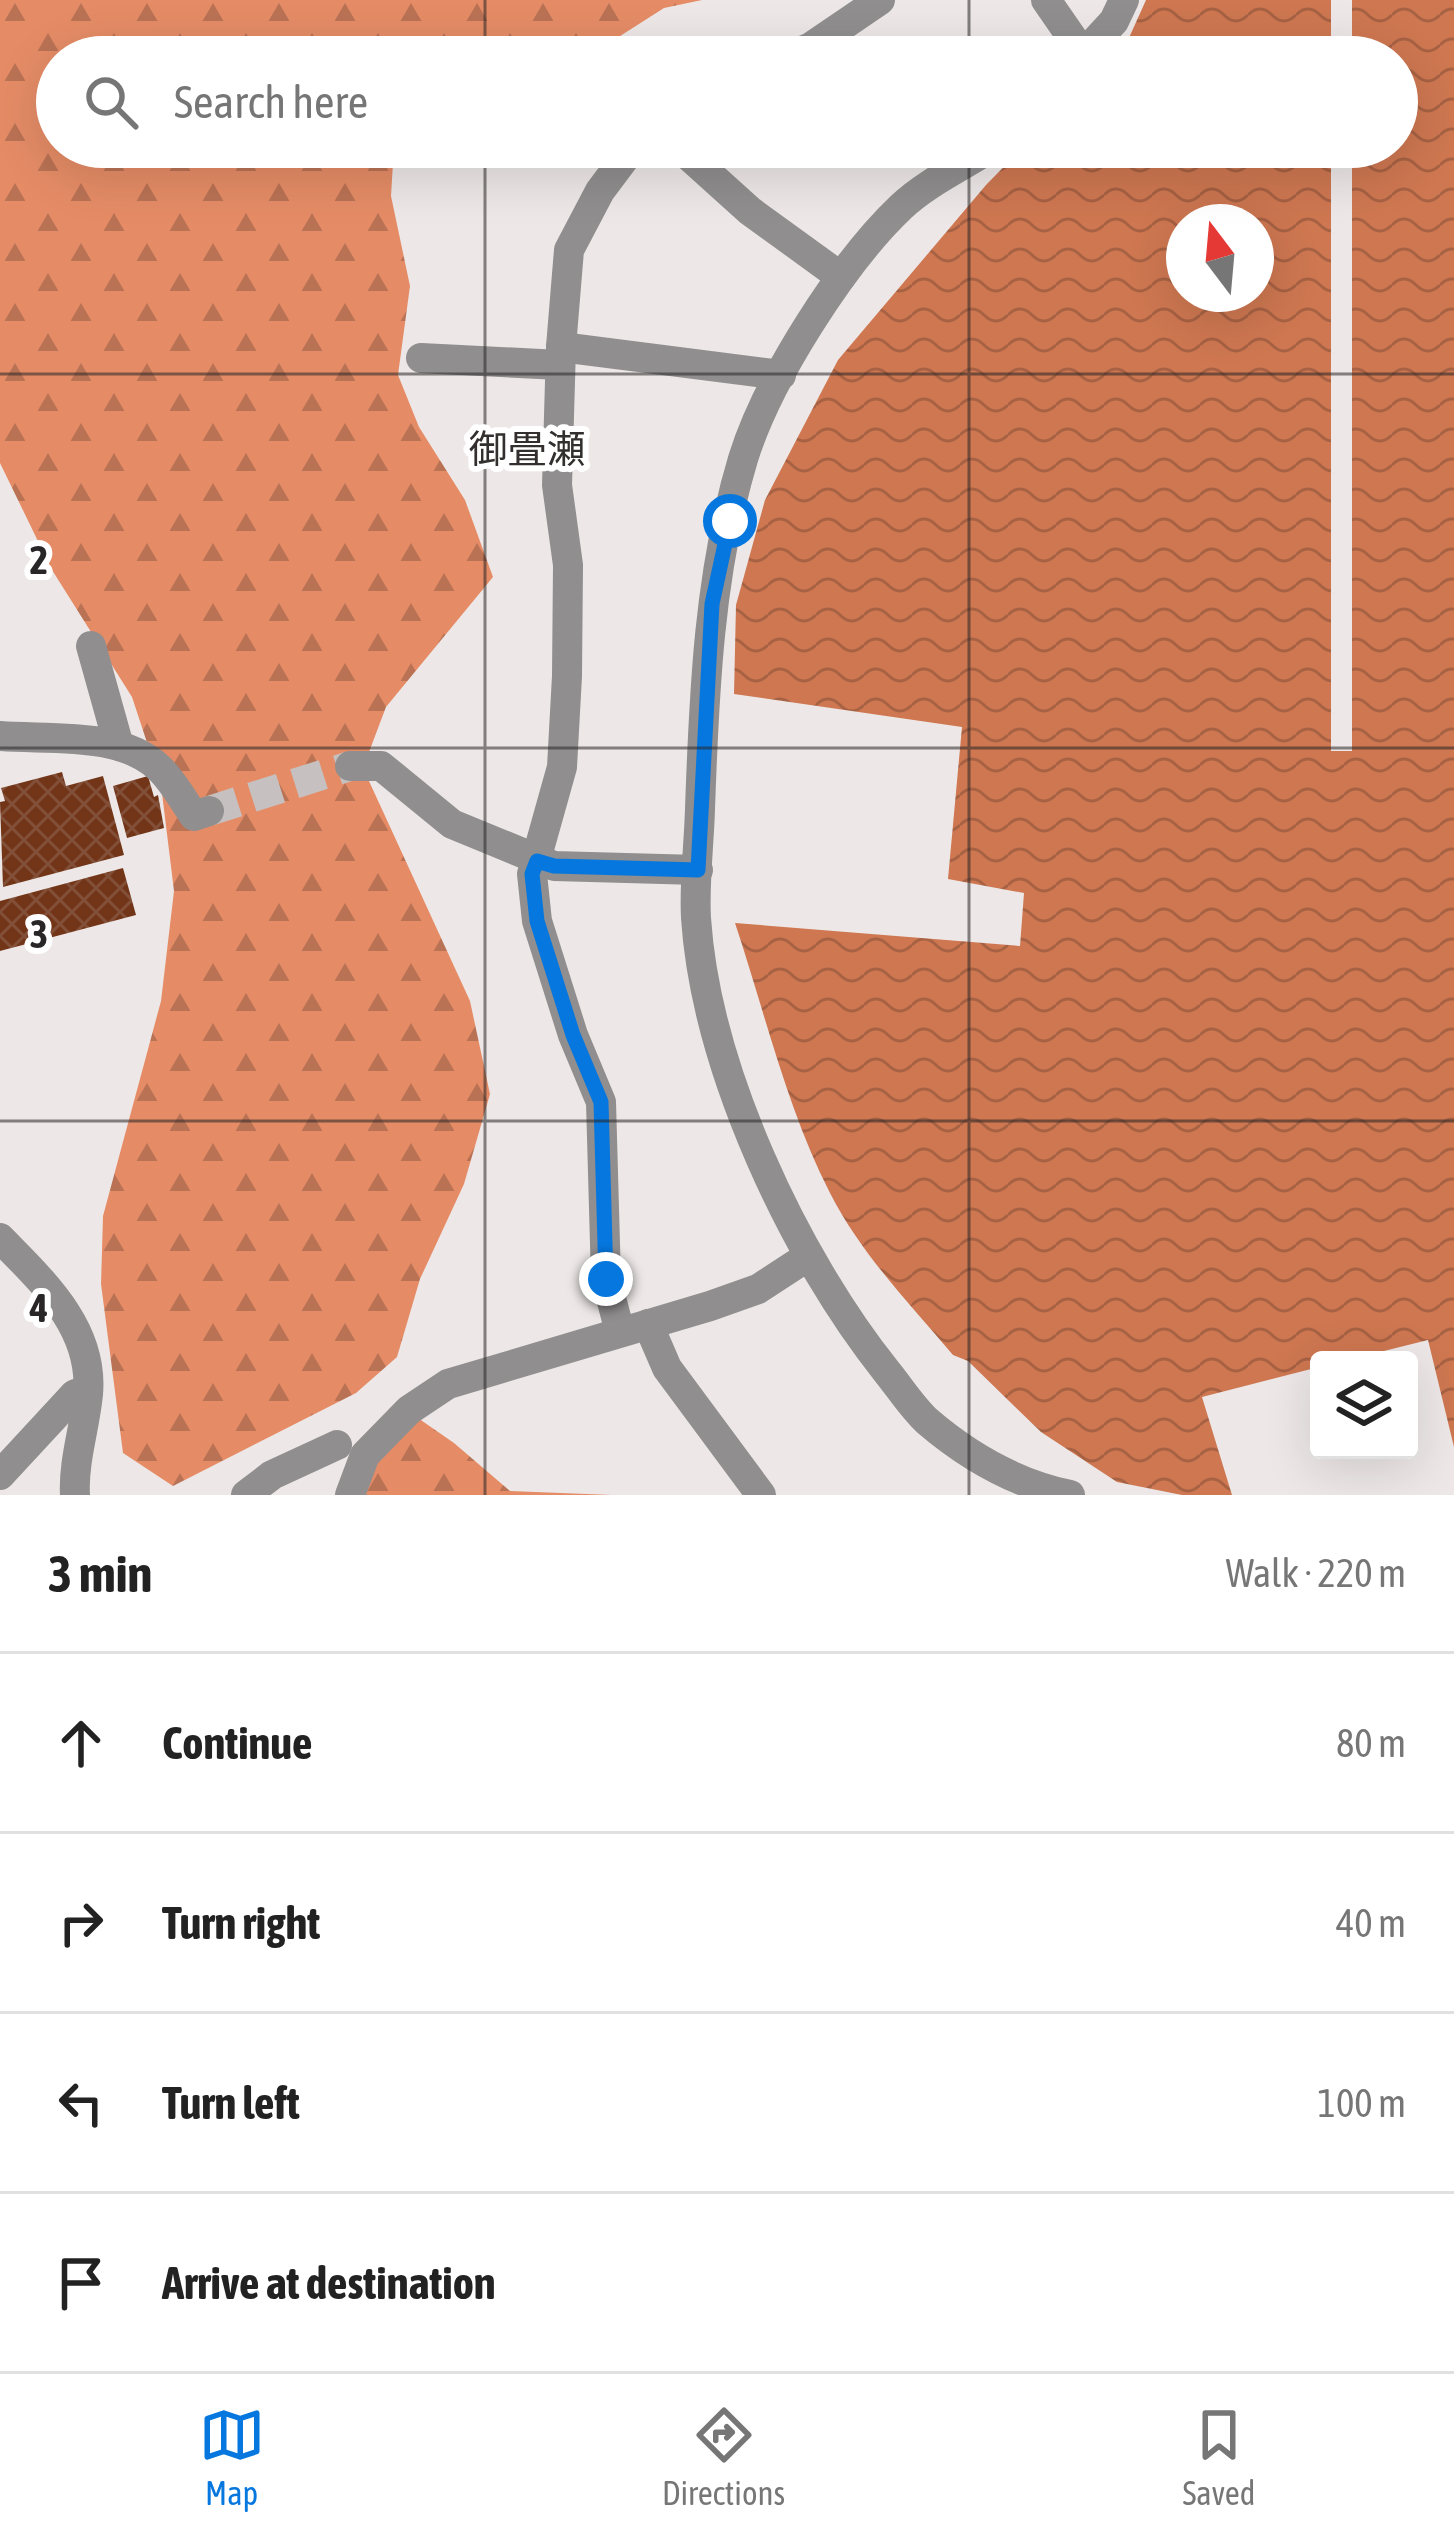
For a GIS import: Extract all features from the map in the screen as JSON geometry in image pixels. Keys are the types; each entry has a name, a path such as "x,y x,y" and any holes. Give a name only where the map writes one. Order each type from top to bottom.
{"street":[{"path":"827,36 880,0"},
{"path":"1046,0 1070,36"},
{"path":"1101,36 1124,0"},
{"path":"617,168 599,191 569,250 556,485 568,565 567,676 562,767 532,874 537,921 573,1035 601,1102 606,1279 634,1328 761,1495"},
{"path":"702,168 750,211 842,277"},
{"path":"960,168 903,206 842,277 781,375 744,458 712,604 696,916 704,980 726,1072 807,1257 854,1330 924,1419 981,1461 1036,1488 1070,1495"},
{"path":"421,358 560,356 781,375"},
{"path":"91,646 119,746"},
{"path":"0,736 119,746 137,752 161,769 194,815 209,811"},
{"path":"350,766 381,766 452,824 537,861 554,866 698,870"},
{"path":"4,1249 49,1286 85,1350 88,1391 75,1495"},
{"path":"350,1495 365,1455 409,1410 448,1384 758,1288 807,1257"},
{"path":"0,1475 75,1394 88,1391"},
{"path":"246,1495 272,1474 337,1445"}],"green space":[{"path":"0,0 702,0 664,8 620,36 36,36 36,168 393,168 391,196 410,286 398,375 419,427 465,500 493,577 386,707 363,768 470,1001 490,1094 464,1184 420,1279 397,1357 356,1393 173,1486 123,1453 101,1284 103,1216 161,1001 174,891 161,785 132,697 52,570 0,463"},
{"path":"415,1416 510,1491 612,1495 362,1495 371,1466"}],"water":[{"path":"1146,0 1454,0 1454,1447 1428,1340 1384,1351 1310,1351 1310,1369 1202,1397 1232,1495 1182,1495 1117,1482 1041,1432 968,1361 953,1355 871,1258 842,1215 789,1094 735,923 1020,946 1024,893 948,879 962,727 734,694 736,605 765,500 838,360 1003,168 1418,168 1418,36 1130,36"}],"pier":[{"path":"1331,0 1352,0 1352,36 1331,36"},
{"path":"1331,168 1352,168 1352,751 1331,751"}],"building":[{"path":"62,772 66,786 103,776 124,855 3,887 0,802 5,801 1,788"},
{"path":"148,776 154,797 158,795 164,828 127,838 113,786"},
{"path":"123,868 136,915 0,951 0,901"}],"tunnel":[{"path":"209,811 350,766"}],"district":[{"name":"御畳瀬","path":"527,449"}],"route":[{"path":"606,1279 601,1102 573,1035 537,921 532,874 537,861 554,866 698,870 712,604 730,521"}]}
